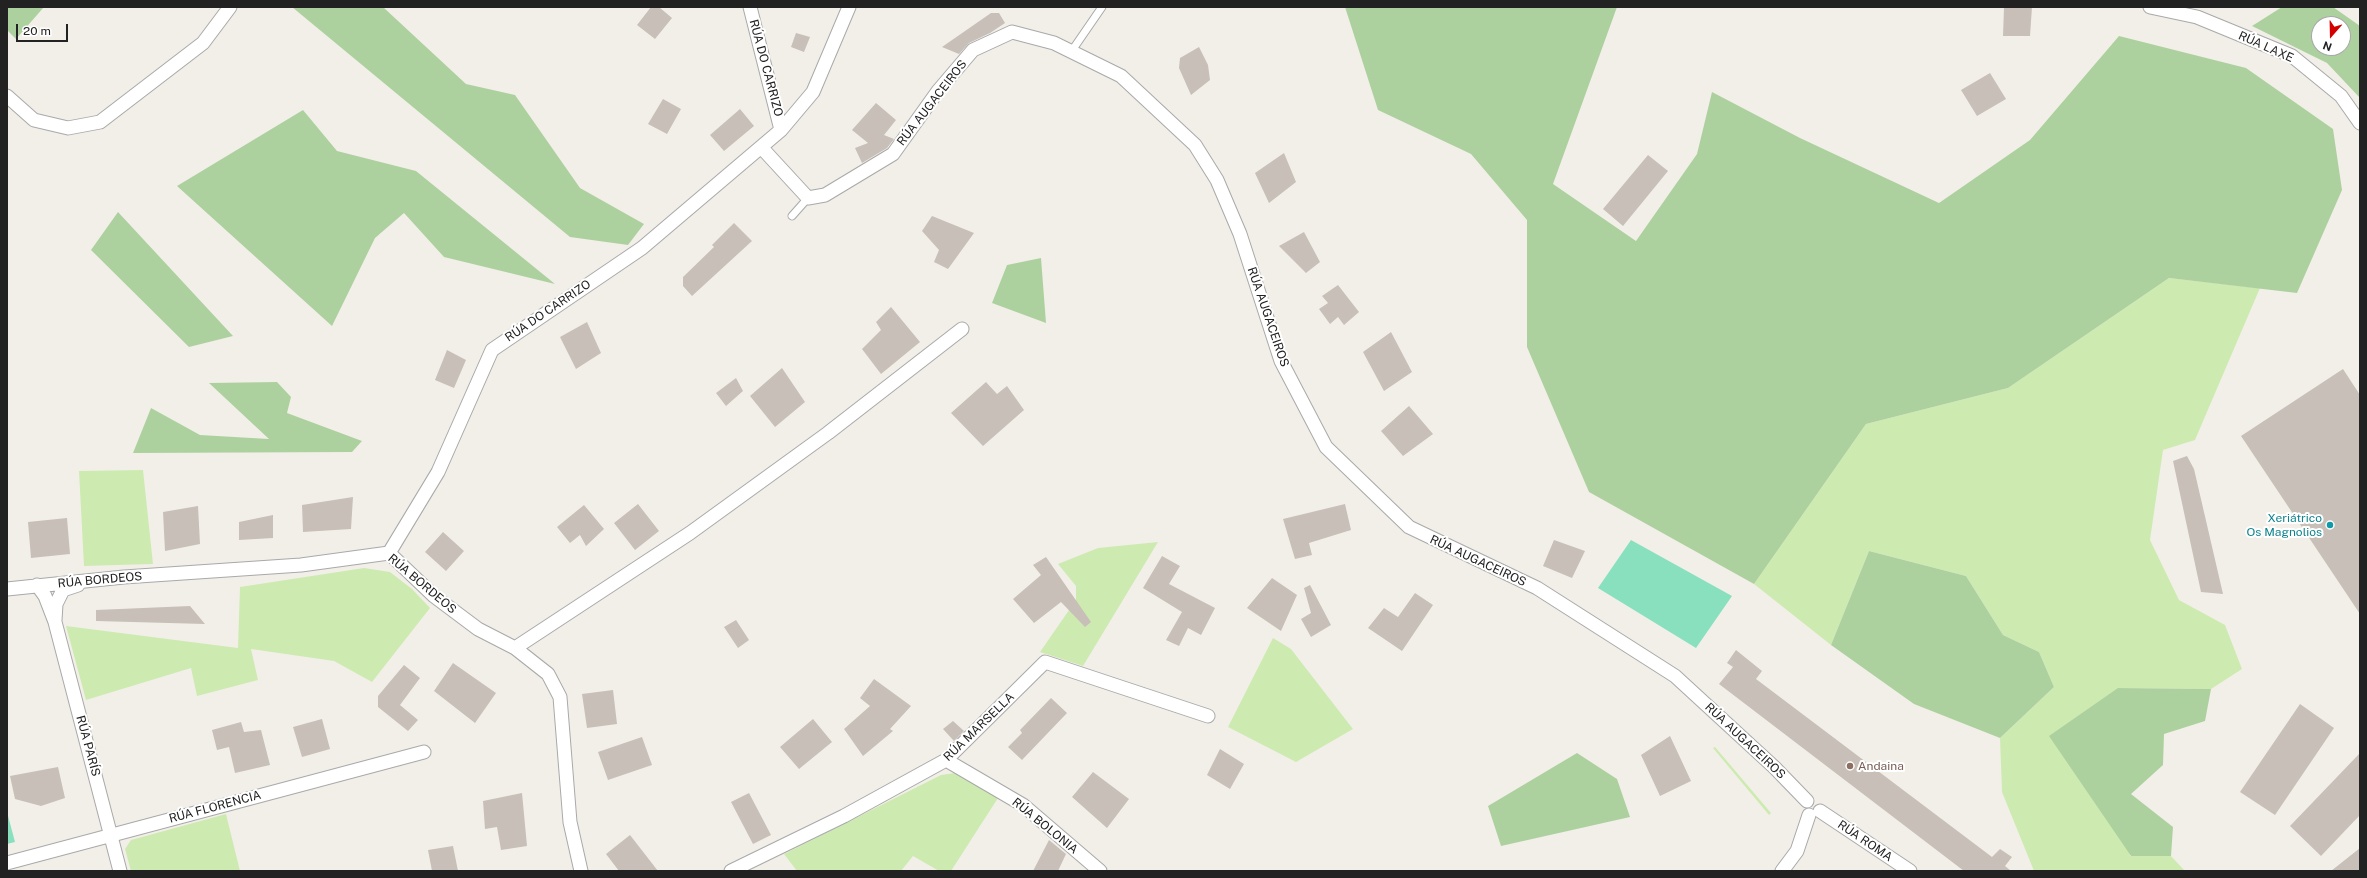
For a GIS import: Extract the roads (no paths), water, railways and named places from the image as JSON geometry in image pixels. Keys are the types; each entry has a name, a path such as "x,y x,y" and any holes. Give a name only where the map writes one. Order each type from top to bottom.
{"street":[{"path":"7,96 34,120 68,128 100,122 203,43 230,7"},
{"name":"RÚA DO CARRIZO","path":"750,7 781,130"},
{"name":"RÚA DO CARRIZO","path":"389,553 438,472 492,350 642,248 781,130 813,92 849,7"},
{"name":"RÚA LAXE","path":"2150,7 2197,17 2292,56 2341,96 2360,123"},
{"name":"RÚA AUGACEIROS","path":"808,198 825,195 892,154 938,90 973,50 1012,32 1054,43 1121,76 1195,145 1217,180 1240,234 1281,361 1326,447 1409,528 1537,588 1675,676 1774,767 1807,801 1804,809 1815,813"},
{"path":"761,147 808,198"},
{"path":"515,648 690,533 828,433 962,329"},
{"name":"RÚA BORDEOS","path":"7,589 91,580 301,566 389,553 434,596 478,630 515,648 548,674 560,698 570,822 581,871"},
{"name":"RÚA PARÍS","path":"55,622 56,604 63,590 91,580"},
{"name":"RÚA PARÍS","path":"37,585 45,596 55,622 120,871"},
{"name":"RÚA MARSELLA","path":"731,871 844,816 946,760 1045,662 1208,716"},
{"name":"RÚA FLORENCIA","path":"7,863 111,834 424,752"},
{"name":"RÚA BOLONIA","path":"946,760 1023,806 1100,871"},
{"path":"1782,871 1797,851 1815,813"},
{"name":"RÚA ROMA","path":"1815,813 1910,871"}],"lane":[{"path":"1071,52 1102,7"},
{"path":"792,216 808,198"}],"place":[{"name":"Xeriátrico Os Magnolios","path":"2330,525"},
{"name":"Andaina","path":"1850,766"}]}
